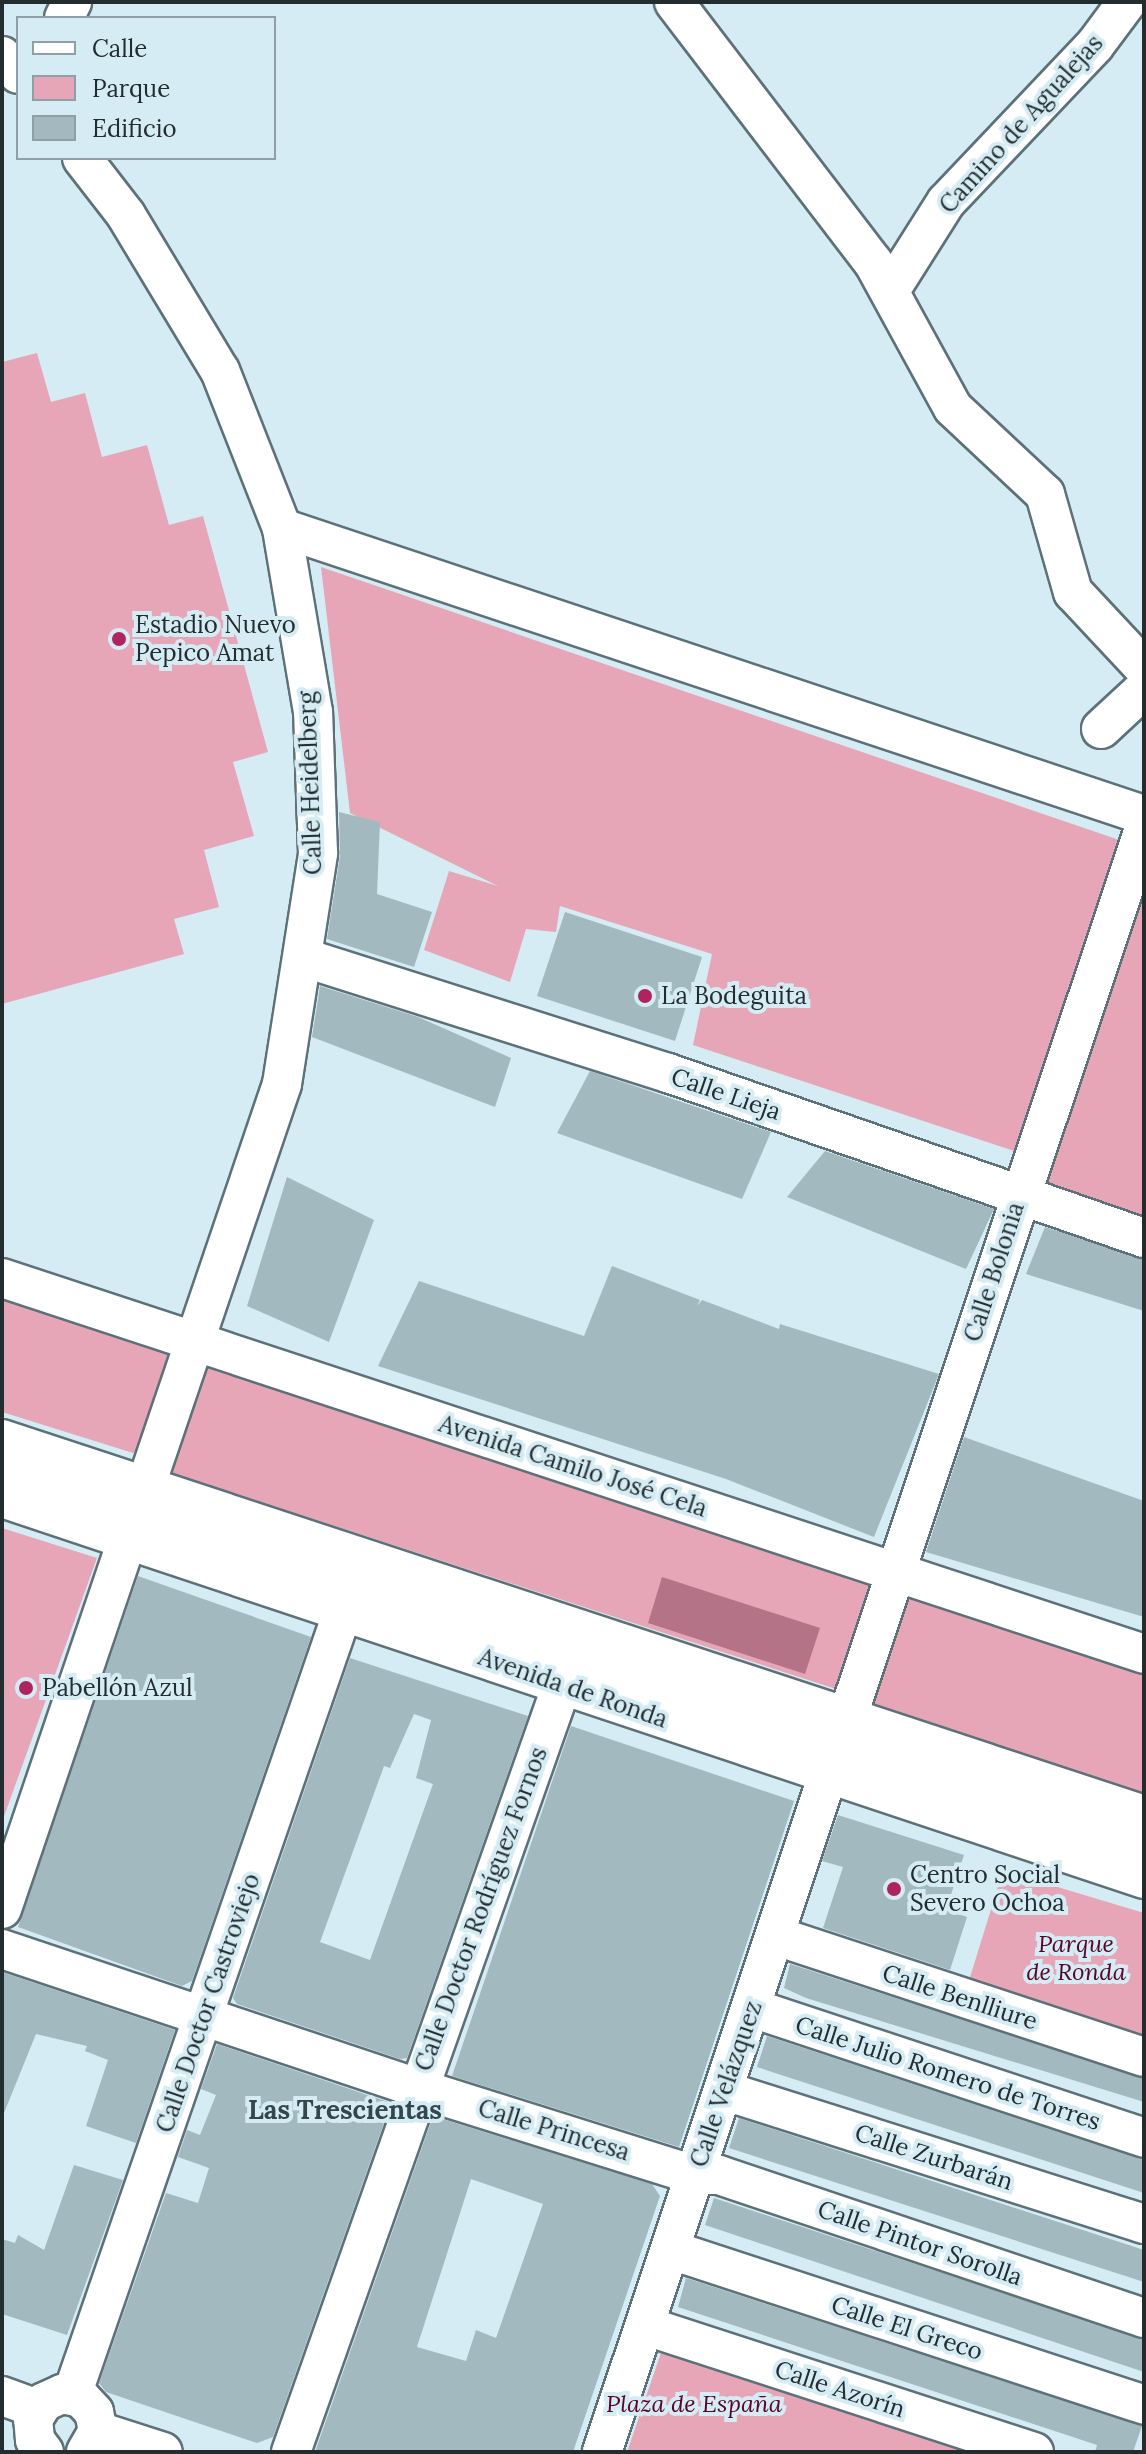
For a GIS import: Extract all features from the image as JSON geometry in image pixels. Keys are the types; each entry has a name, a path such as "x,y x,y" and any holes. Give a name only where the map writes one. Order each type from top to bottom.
{"street":[{"path":"674,2 891,289 953,408 1045,494 1073,592 1144,668"},
{"name":"Camino de Agualejas","path":"891,289 946,202 1095,45 1127,2"},
{"name":"Calle Heidelberg","path":"2,1909 140,1515 282,1084 305,958 318,853 313,712 282,528 220,371 126,215 84,160"},
{"path":"282,528 1144,815"},
{"path":"1101,729 1144,689"},
{"name":"Calle Bolonia","path":"840,1745 894,1572 1144,828"},
{"name":"Calle Lieja","path":"305,958 668,1073 1144,1238"},
{"name":"Avenida Camilo José Cela","path":"2,1278 1144,1654"},
{"name":"Avenida de Ronda","path":"2,1439 140,1515 343,1611 562,1685 1144,1815"},
{"name":"Avenida de Ronda","path":"2,1470 1144,1848"},
{"name":"Avenida de Ronda","path":"2,1498 140,1515"},
{"name":"Calle Doctor Castroviejo","path":"55,2402 204,2016 343,1611"},
{"name":"Calle Doctor Rodríguez Fornos","path":"291,2452 417,2088 562,1685"},
{"name":"Avenida de Ronda","path":"840,1745 1144,1879"},
{"name":"Calle Velázquez","path":"602,2452 840,1745"},
{"name":"Calle Benlliure","path":"776,1936 1144,2057"},
{"name":"Calle Princesa","path":"2,1949 417,2088 695,2175"},
{"name":"Calle Julio Romero de Torres","path":"752,2008 1144,2138"},
{"name":"Calle Zurbarán","path":"725,2091 1144,2224"},
{"name":"Calle Pintor Sorolla","path":"695,2175 719,2175 1144,2318"},
{"name":"Calle El Greco","path":"671,2250 1144,2405"},
{"name":"Calle Azorín","path":"646,2326 1034,2452"},
{"path":"2,2396 55,2402 94,2412 92,2441 163,2452"},
{"path":"44,2452 32,2429 55,2402"}],"green space":[{"name":"Estadio Nuevo Pepico Amat","path":"37,353 51,402 85,393 102,457 147,445 169,525 203,516 268,752 233,762 254,836 204,850 219,907 174,919 184,954 2,1004 2,362"},
{"path":"321,567 1137,846 1144,828 1144,1238 1019,1197 1032,1157 693,1045 712,954 560,906 556,932 526,929 510,982 424,950 449,871 498,886 350,813"},
{"path":"2,1291 172,1347 175,1357 142,1447 133,1453 2,1412"},
{"path":"207,1363 876,1584 836,1689 172,1473 168,1463"},
{"name":"Pabellón Azul","path":"2,1528 97,1558 2,1822"},
{"path":"914,1594 1144,1671 1144,1799 871,1710 868,1701 904,1601"},
{"name":"Parque de Ronda","path":"1008,1872 1144,1913 1144,2046 967,1987 1001,1877"},
{"name":"Plaza de España","path":"663,2347 994,2452 627,2452"}],"shaded area":[{"path":"662,1577 820,1628 805,1674 648,1623"}],"building":[{"path":"339,812 380,822 377,894 432,912 414,967 327,939 340,856"},
{"path":"565,912 702,957 675,1041 537,996"},
{"path":"320,986 418,1017 511,1058 495,1107 312,1037"},
{"path":"590,1071 771,1132 742,1199 557,1133"},
{"path":"825,1151 994,1209 966,1269 787,1197"},
{"path":"287,1177 374,1220 329,1342 247,1306"},
{"path":"1045,1227 1144,1259 1144,1311 1026,1274"},
{"path":"612,1266 700,1300 697,1306 702,1300 779,1329 780,1324 939,1374 874,1537 726,1479 378,1366 419,1281 584,1336"},
{"path":"964,1437 1144,1501 1144,1617 926,1552"},
{"path":"138,1576 311,1637 192,1981 182,1986 18,1927"},
{"path":"350,1658 528,1716 407,2058 400,2059 237,2004 233,1998","holes":["414,1714 431,1720 416,1778 433,1784 370,1960 320,1942 384,1766 390,1768"]},
{"path":"571,1726 794,1801 679,2147 452,2076"},
{"name":"Centro Social Severo Ochoa","path":"838,1815 964,1855 946,1910 967,1917 950,1970 823,1928 843,1867 822,1861"},
{"path":"790,1964 1144,2078 1144,2102 806,1998 784,1988"},
{"path":"2,1972 175,2030 136,2143 86,2126 108,2060 85,2051 87,2046 36,2034 2,2118"},
{"path":"767,2036 1144,2160 1144,2193 757,2067"},
{"path":"217,2044 391,2103 273,2437 257,2443 106,2392 99,2383 166,2193 198,2203 209,2168 178,2157 187,2130 200,2135 216,2095 201,2089"},
{"path":"433,2116 652,2184 660,2196 573,2452 315,2452","holes":["471,2179 543,2204 496,2338 476,2330 466,2361 417,2347"]},
{"path":"739,2118 1144,2250 1144,2282 729,2148"},
{"path":"74,2165 123,2180 67,2335 2,2314 2,2239 15,2243 18,2235 44,2250"},
{"path":"714,2198 1144,2339 1144,2372 705,2225"},
{"path":"686,2278 1142,2426 1133,2452 1095,2452 1097,2445 678,2307"}],"place":[{"name":"Estadio Nuevo Pepico Amat","path":"119,639"},
{"name":"La Bodeguita","path":"645,996"},
{"name":"Pabellón Azul","path":"26,1688"},
{"name":"Centro Social Severo Ochoa","path":"894,1889"}],"district":[{"name":"Las Trescientas","path":"345,2110"}]}
